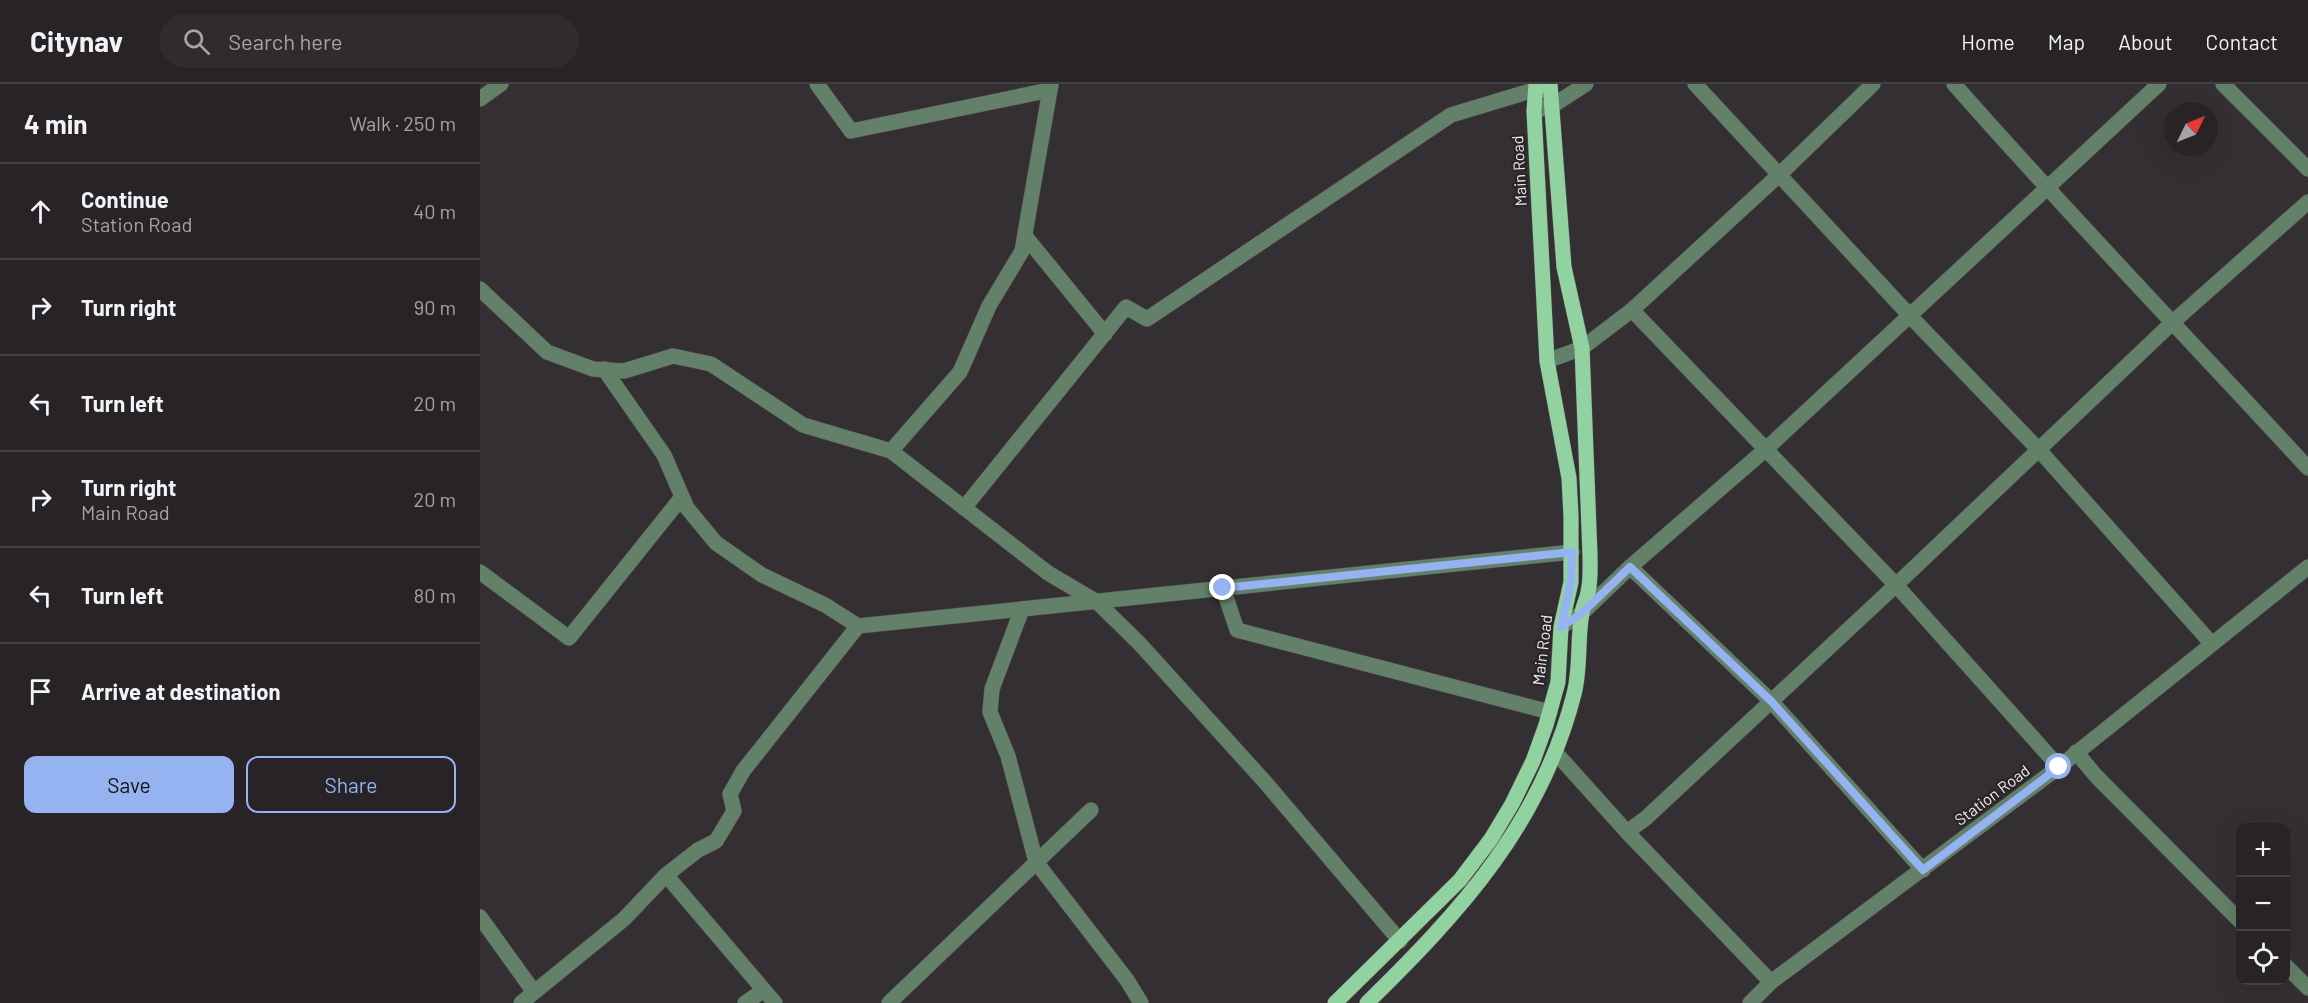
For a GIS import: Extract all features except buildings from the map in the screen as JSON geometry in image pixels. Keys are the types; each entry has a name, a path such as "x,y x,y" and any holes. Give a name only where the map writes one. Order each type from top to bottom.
{"main road":[{"path":"1367,1003 1418,952 1503,852 1526,814 1555,752 1574,694 1579,668 1582,613 1589,590 1590,555 1582,348 1564,267 1552,106 1541,86"},
{"name":"Main Road","path":"1335,1003 1460,880 1491,839 1512,804 1533,761 1558,682 1561,627 1571,582 1572,552 1569,478 1547,361 1534,111 1541,86"}],"street":[{"path":"480,99 501,84"},
{"path":"818,84 851,131 1051,87 1022,251 989,306 960,372 891,451"},
{"path":"1534,111 1552,106 1586,84"},
{"path":"1695,84 1911,317 2039,450 2212,644"},
{"path":"1547,361 1582,348 1632,310 1780,174 1873,84"},
{"path":"1954,84 2047,190 2308,468"},
{"path":"1561,627 1582,613 1630,567 1766,449 1911,317 2159,84"},
{"path":"2223,84 2308,169"},
{"path":"964,508 1126,307 1147,319 1451,115 1541,86"},
{"path":"1627,832 1646,818 1896,585 2173,322 2308,202"},
{"path":"1025,236 1105,334"},
{"path":"480,289 547,352 593,369 624,371 673,356 711,364 803,425 891,451 1048,573 1097,602 1139,643 1265,782 1400,940"},
{"path":"1632,310 1896,585 2059,767"},
{"path":"604,369 664,455 687,508 716,543 762,575 825,605 858,626 1572,552"},
{"path":"480,572 569,638 682,497"},
{"path":"1630,567 1771,701 1923,870"},
{"name":"Station Road","path":"1750,1003 1771,982 2059,767 2308,567"},
{"path":"1223,588 1237,630 1550,712"},
{"path":"1022,609 992,688 990,712 1008,756 1036,862 1127,980 1141,1003"},
{"path":"521,1003 624,919 666,874 698,850 716,841 734,811 730,794 743,771 858,626"},
{"path":"1555,752 1627,832 1771,982"},
{"path":"2076,752 2096,776 2236,916"},
{"path":"889,1003 1091,810"},
{"path":"666,874 775,1003"},
{"path":"480,917 534,992"},
{"path":"2290,970 2308,988"},
{"path":"745,1003 764,990"}],"route":[{"path":"1223,588 1572,552 1571,582 1561,627 1582,613 1630,567 1771,701 1923,870 2059,767"}]}
